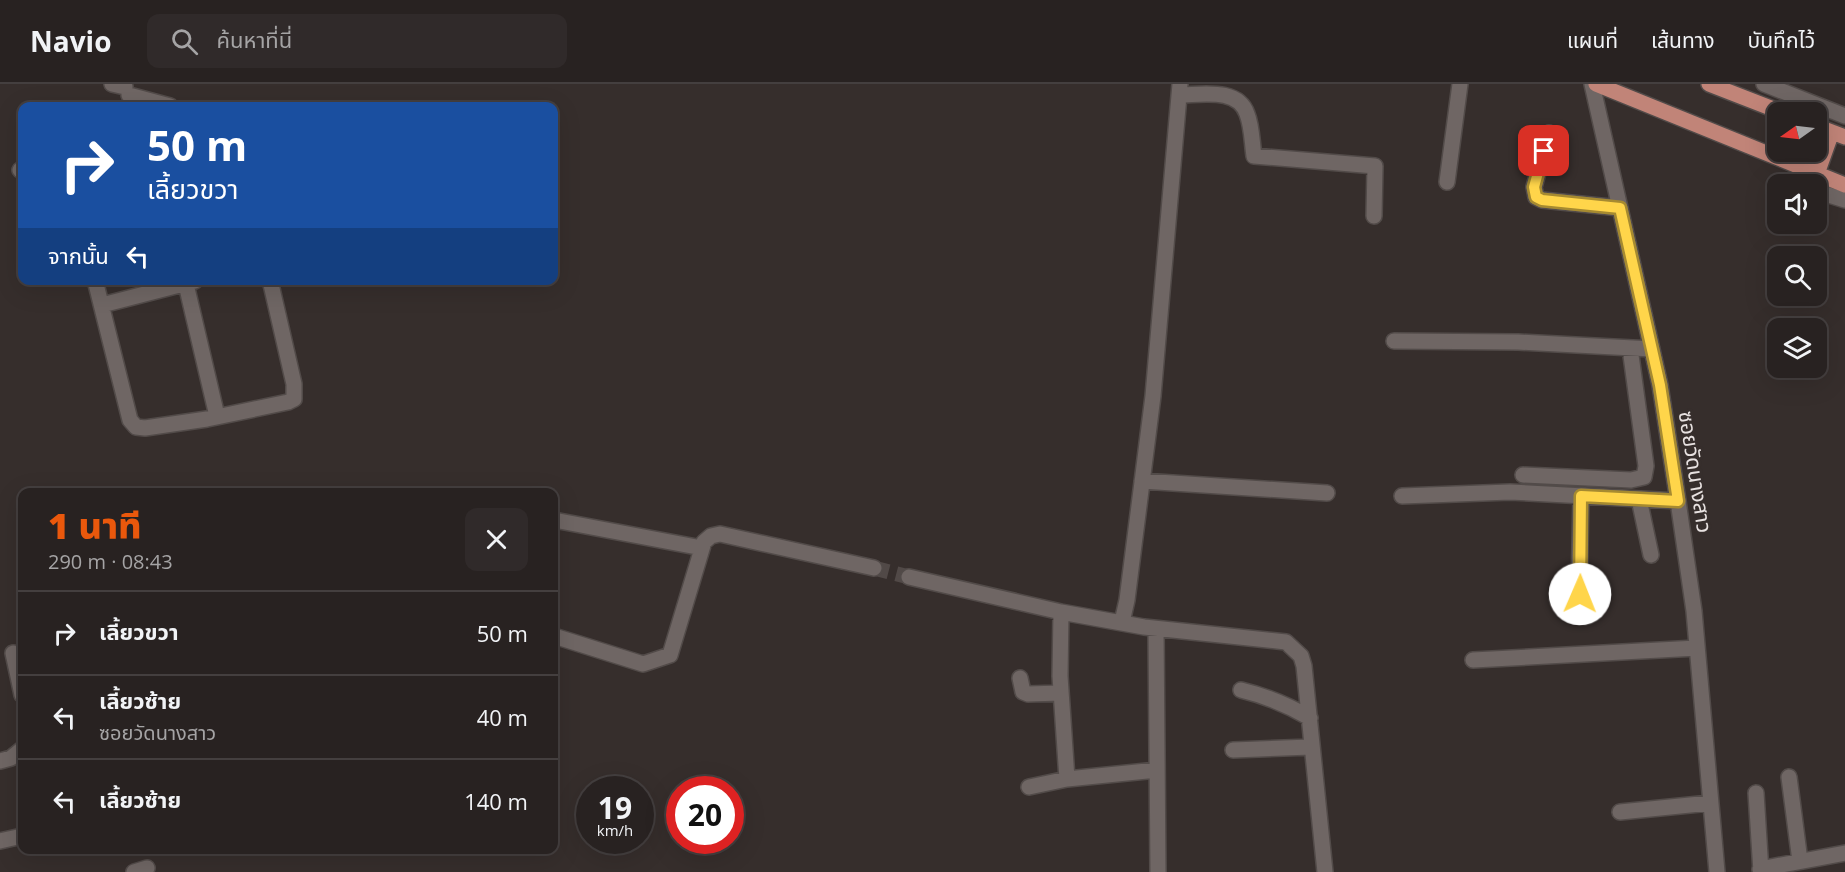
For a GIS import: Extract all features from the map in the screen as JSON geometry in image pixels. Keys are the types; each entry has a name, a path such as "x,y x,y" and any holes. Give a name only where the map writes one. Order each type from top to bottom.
{"main road":[{"path":"1594,84 1816,174 1839,135"},
{"path":"1716,85 1767,106"},
{"path":"1827,178 1845,185"}],"street":[{"path":"1447,182 1460,84"},
{"name":"ซอยวัดนางสาว","path":"1594,84 1660,385 1694,610 1717,872"},
{"path":"1764,84 1845,116"},
{"path":"1122,622 1127,600 1153,396 1180,90 1229,95 1239,102 1247,112 1254,156 1375,166 1374,216"},
{"path":"125,91 158,102"},
{"path":"1549,133 1534,187 1536,197 1542,200 1620,208"},
{"path":"1827,194 1845,200"},
{"path":"96,285 130,420 136,427 145,428 217,416 294,399 294,384 271,285"},
{"path":"102,305 174,285"},
{"path":"190,285 217,416"},
{"path":"1394,341 1518,342 1652,349"},
{"path":"1523,475 1631,480 1644,477 1646,465 1630,348"},
{"path":"1142,481 1327,493"},
{"path":"1402,496 1510,492 1678,501"},
{"path":"1580,594 1581,496"},
{"path":"1639,499 1651,555"},
{"path":"558,521 702,548"},
{"path":"558,637 643,664 670,655 704,542 711,536 720,534 874,568"},
{"path":"909,577 1061,612 1156,628 1286,642 1301,656 1304,666 1325,872"},
{"path":"1061,612 1061,693 1067,779"},
{"path":"1156,628 1158,872"},
{"path":"1473,660 1697,648"},
{"path":"12,653 18,678"},
{"path":"1020,678 1023,692 1028,694 1061,693"},
{"path":"1241,690 1261,695 1293,708 1310,718"},
{"path":"1233,750 1311,747"},
{"path":"0,761 18,753"},
{"path":"1029,787 1067,779 1157,770"},
{"path":"1789,777 1800,861"},
{"path":"1756,793 1760,871 1845,853"},
{"path":"1620,812 1710,803"},
{"path":"0,842 18,837"}],"tunnel":[{"path":"874,568 909,577"}],"route":[{"path":"1544,151 1534,187 1536,197 1542,200 1620,208 1660,385 1678,501 1581,496 1580,594"}]}
